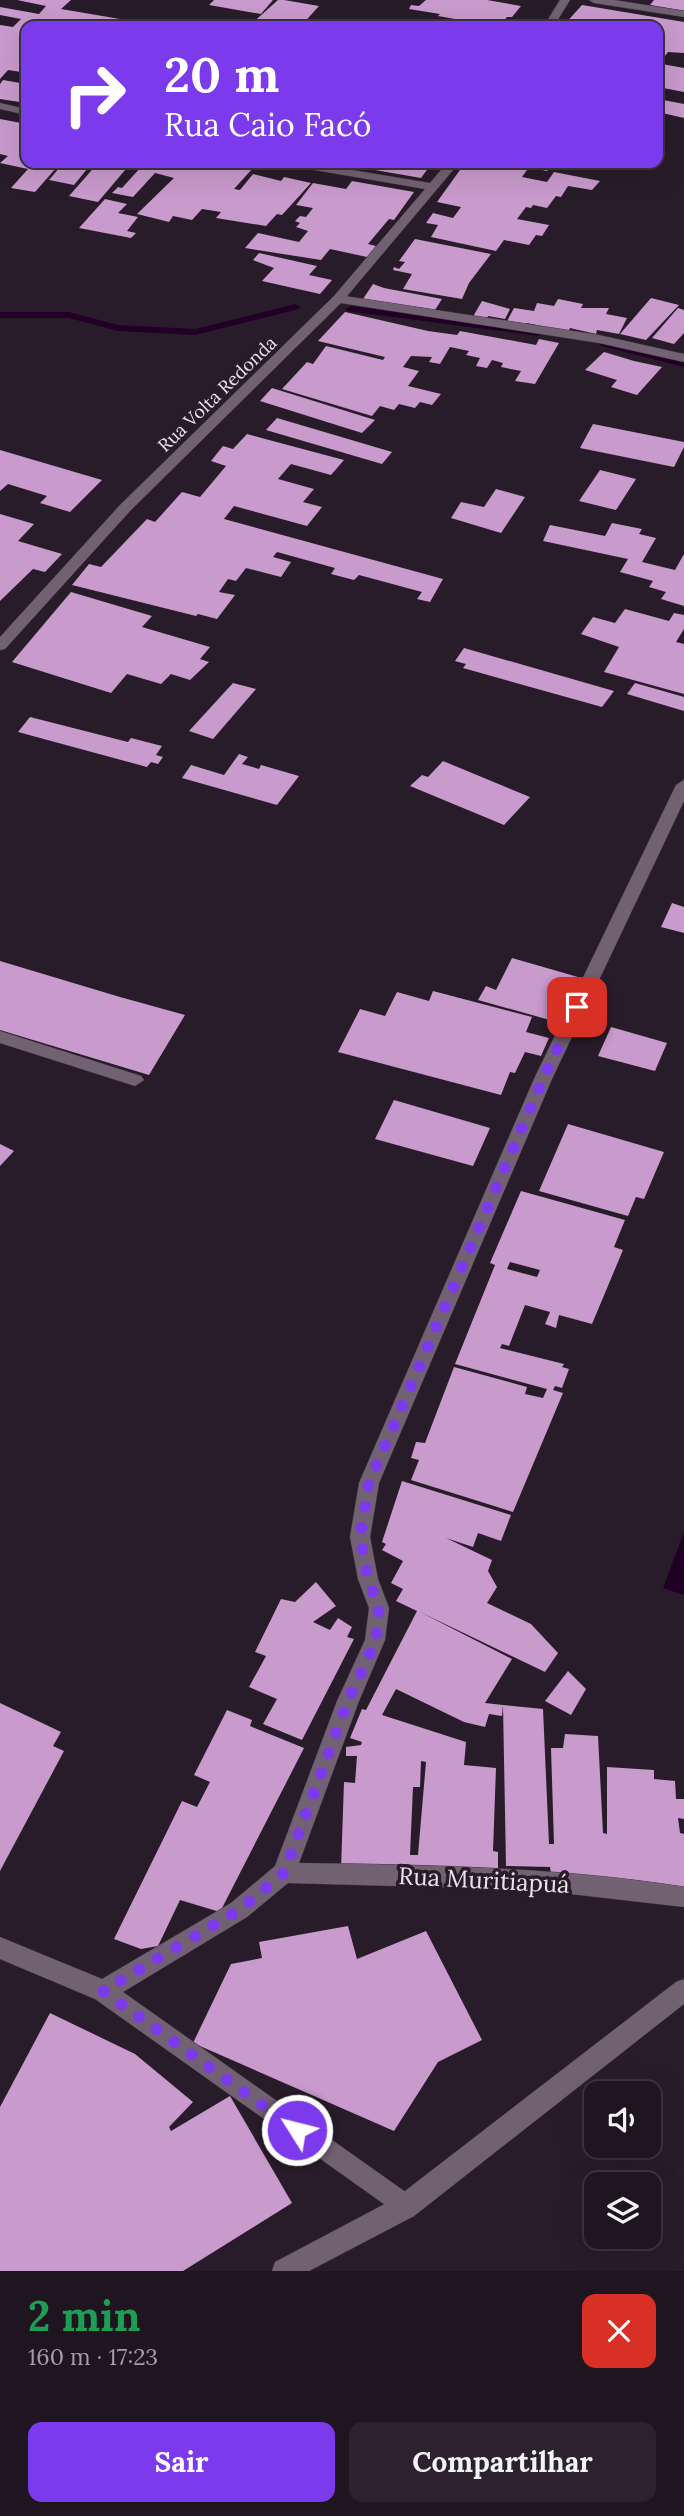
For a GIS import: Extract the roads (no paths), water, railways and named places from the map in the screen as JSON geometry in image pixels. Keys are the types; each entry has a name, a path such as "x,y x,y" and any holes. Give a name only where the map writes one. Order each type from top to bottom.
{"street":[{"path":"552,21 565,0"},
{"path":"594,0 684,14"},
{"path":"0,106 21,111"},
{"path":"320,168 432,187"},
{"name":"Rua Volta Redonda","path":"0,646 125,508 338,299 449,168"},
{"path":"338,299 599,338 684,358"},
{"path":"103,1991 239,1910 284,1873 348,1701 376,1640 379,1608 368,1579 360,1537 369,1483 543,1079 684,785"},
{"path":"0,1037 135,1080"},
{"name":"Rua Muritiapuá","path":"284,1873 499,1878 649,1891 684,1897"},
{"path":"0,1948 103,1991 405,2207"},
{"path":"284,2271 405,2207 684,1990"}],"waterway":[{"path":"0,315 69,315 118,328 195,332 295,307"},
{"path":"351,309 538,333"},
{"path":"605,344 684,364"}]}
